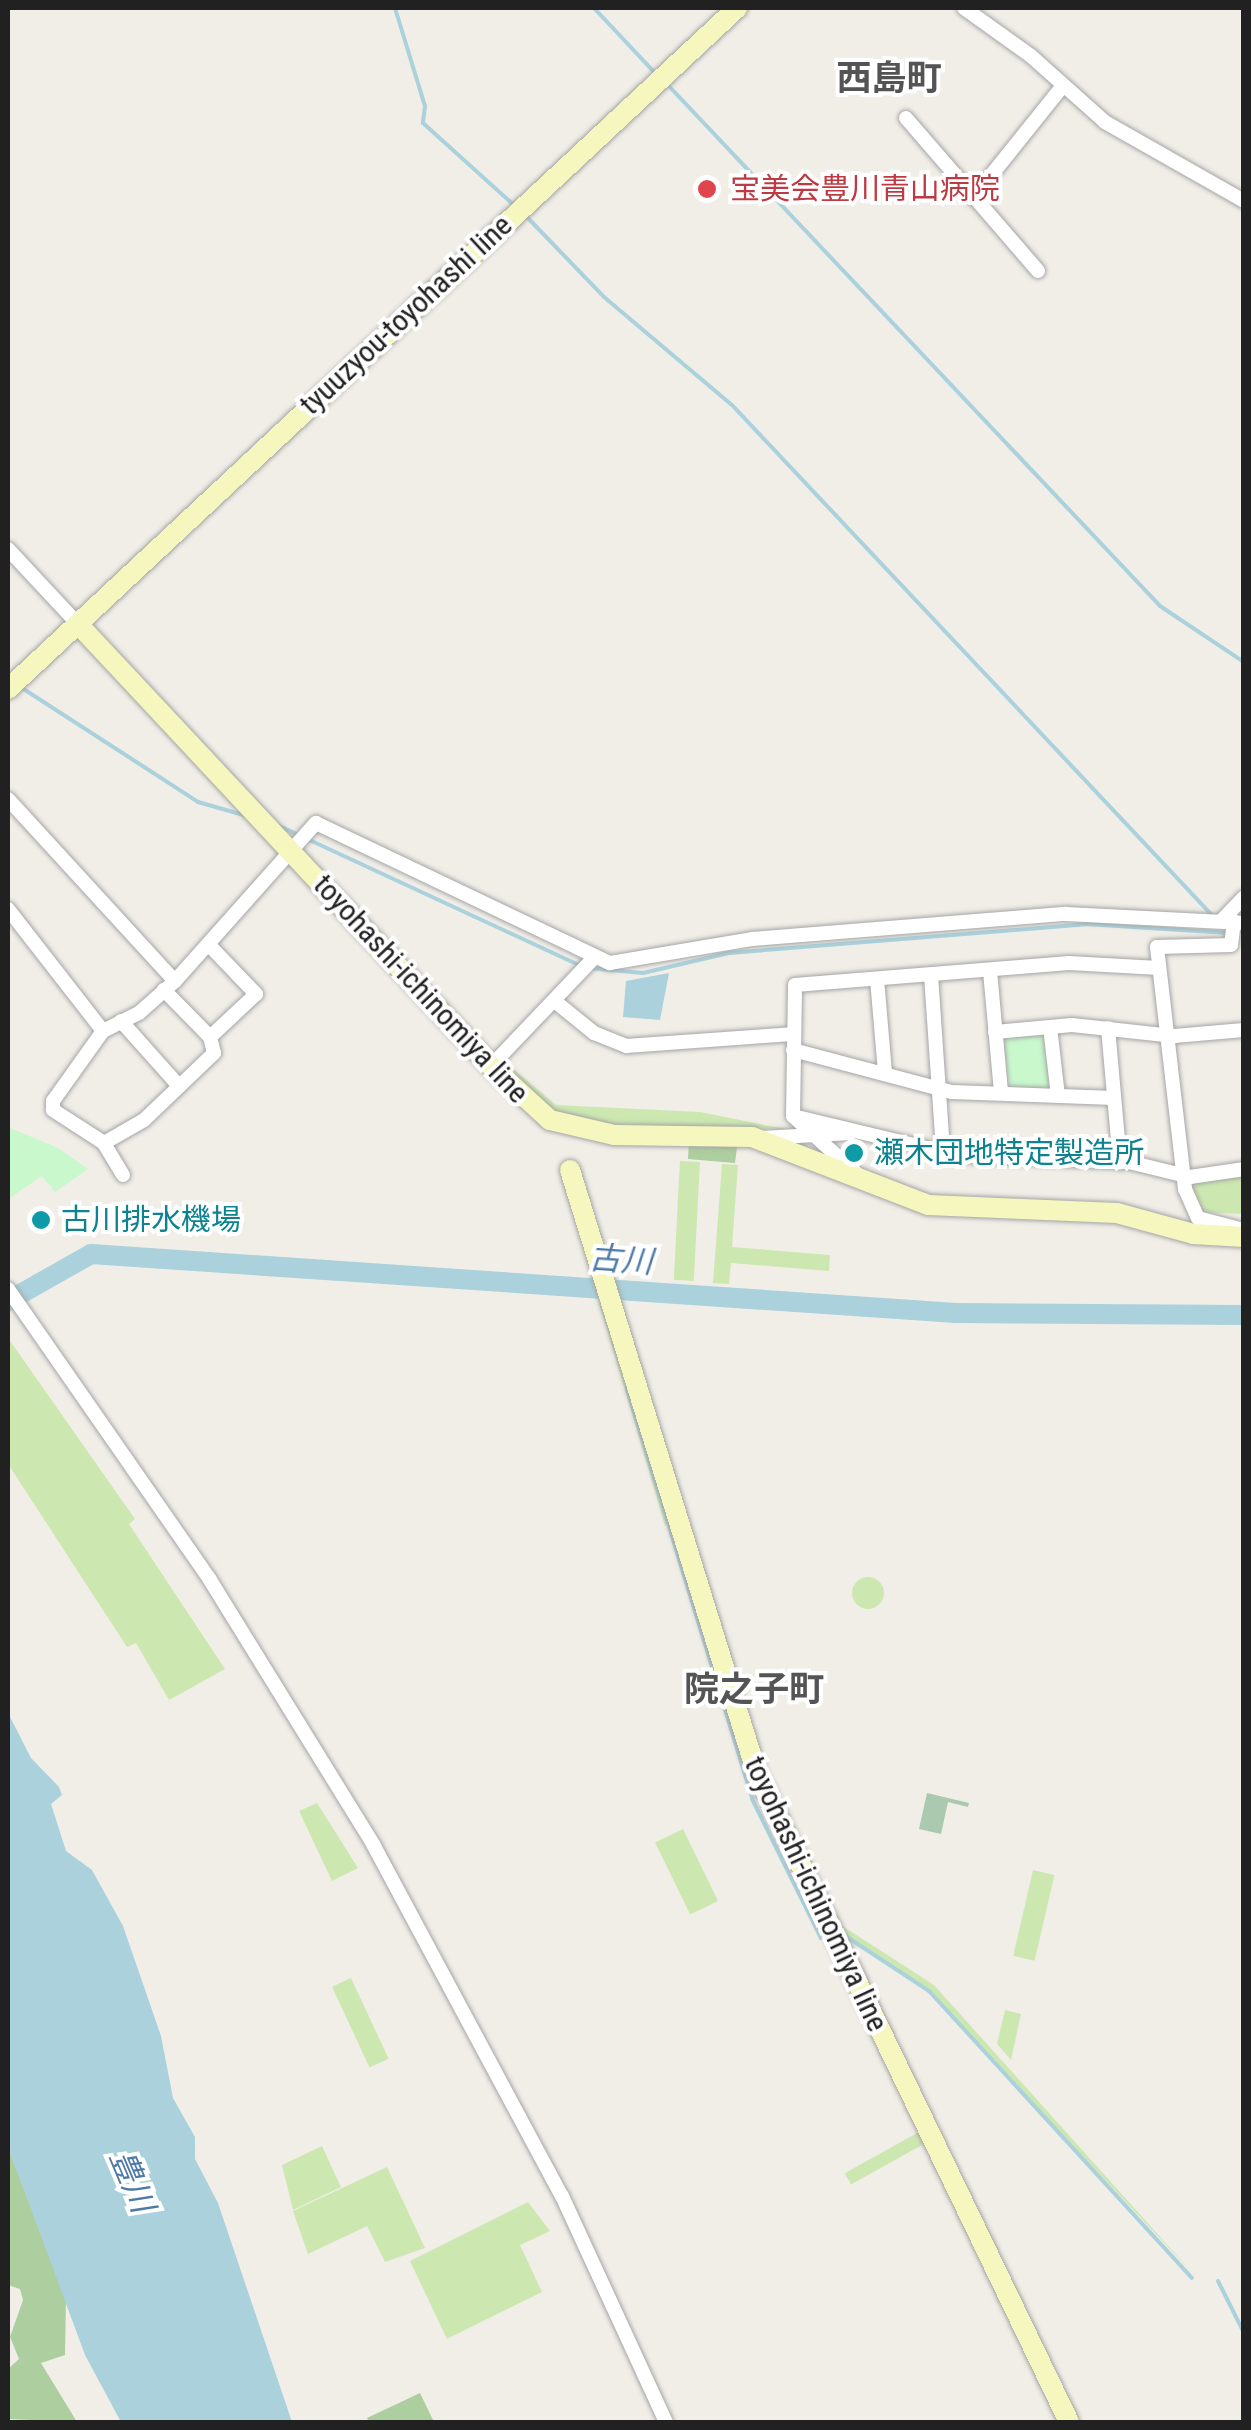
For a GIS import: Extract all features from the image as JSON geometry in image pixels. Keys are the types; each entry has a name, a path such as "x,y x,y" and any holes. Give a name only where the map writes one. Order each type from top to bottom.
{"main road":[{"name":"tyuuzyou-toyohashi line","path":"78,624 737,8"},
{"path":"13,683 78,624"},
{"name":"toyohashi-ichinomiya line","path":"78,624 259,819 296,846 491,1066 540,1114 559,1124 614,1135 752,1137 862,1178 905,1199 958,1210 1117,1213 1193,1234 1244,1234"},
{"name":"toyohashi-ichinomiya line","path":"570,1170 757,1774 1069,2422"}],"street":[{"path":"964,8 1105,122 1244,201"},
{"path":"972,198 1062,88"},
{"path":"906,118 1038,271"},
{"path":"8,549 78,624"},
{"path":"8,799 170,985 210,1037 214,1053 144,1120 104,1144"},
{"path":"123,1175 104,1144 53,1110 53,1100 103,1032 170,985 316,823 590,965 634,963 752,939 1066,914 1228,924"},
{"path":"1244,896 1228,924 1229,945 1156,942 1182,1176 1198,1218 1244,1234"},
{"path":"8,908 103,1032"},
{"path":"208,946 256,994 210,1037"},
{"path":"862,1178 793,1116 795,985 1070,963 1159,968"},
{"path":"491,1066 557,1003 590,965"},
{"path":"990,971 1001,1093"},
{"path":"932,974 943,1089 943,1153"},
{"path":"876,979 885,1074"},
{"path":"557,1003 594,1032 626,1046 792,1042 943,1089 1114,1098"},
{"path":"122,1021 179,1086"},
{"path":"995,1032 1050,1027 1166,1034 1244,1030"},
{"path":"1050,1027 1058,1096"},
{"path":"1108,1028 1120,1162"},
{"path":"793,1116 943,1153 1120,1162 1182,1176 1244,1169"},
{"path":"752,1137 862,1132"},
{"path":"8,1290 210,1580 374,1846 562,2196 666,2422"}],"green space":[{"path":"1041,1033 1048,1039 1053,1084 1046,1091 1011,1089 1001,1043 1006,1036"},
{"path":"504,1061 556,1105 700,1112 785,1129 601,1125 555,1117"},
{"path":"8,1127 58,1148 88,1169 55,1192 42,1176 8,1199"},
{"path":"689,1139 738,1139 735,1163 688,1159"},
{"path":"680,1161 700,1162 694,1281 674,1280"},
{"path":"722,1164 738,1165 732,1247 830,1255 829,1271 731,1263 729,1284 713,1283"},
{"path":"1243,1173 1243,1214 1199,1212 1192,1182"},
{"path":"599,1303 604,1303 670,1520 665,1526"},
{"path":"8,1338 135,1519 129,1524 225,1669 169,1700 136,1643 127,1647 8,1464"},
{"path":"868,1577 879,1582 884,1593 879,1604 868,1609 857,1604 852,1593 857,1582"},
{"path":"927,1793 969,1803 968,1807 948,1802 941,1834 919,1829"},
{"path":"317,1803 358,1868 332,1881 299,1811"},
{"path":"683,1829 718,1901 690,1914 655,1843"},
{"path":"1033,1870 1054,1875 1035,1961 1013,1956"},
{"path":"830,1918 934,1985 1197,2278 929,1991 846,1937"},
{"path":"351,1978 389,2059 370,2068 332,1987"},
{"path":"1005,2010 1021,2014 1011,2060 997,2044"},
{"path":"919,2132 925,2143 851,2185 845,2173"},
{"path":"322,2146 341,2187 293,2210 282,2165"},
{"path":"8,2147 66,2298 65,2355 41,2363 77,2422 8,2419 8,2369 19,2359 10,2337 23,2300 20,2289 8,2285"},
{"path":"387,2167 425,2248 385,2262 367,2226 308,2254 293,2211"},
{"path":"528,2202 550,2231 520,2245 542,2292 447,2339 410,2261"},
{"path":"420,2393 434,2422 369,2422 367,2418"}],"water":[{"path":"669,973 660,1020 623,1017 626,981"},
{"name":"豊川","path":"8,1713 31,1758 59,1787 62,1795 51,1804 66,1851 92,1870 123,1926 161,2036 173,2098 195,2137 195,2159 218,2203 292,2422 121,2422 85,2355 8,2147"}],"waterway":[{"path":"395,8 425,106 423,123 516,207"},
{"path":"594,8 655,73"},
{"path":"666,83 1160,606 1244,662"},
{"path":"526,216 604,297 732,405 1212,915"},
{"path":"22,688 198,802 247,816"},
{"path":"275,824 579,965"},
{"path":"588,968 643,973 729,953 1086,924 1229,933"},
{"name":"古川","path":"8,1301 91,1254 956,1313 1244,1315"},
{"path":"627,1389 752,1799 821,1938 827,1936"},
{"path":"844,1935 929,1991 1192,2278"},
{"path":"1218,2281 1244,2333"}],"place":[{"name":"宝美会豊川青山病院","path":"707,189"},
{"name":"瀬木団地特定製造所","path":"854,1153"},
{"name":"古川排水機場","path":"41,1220"}],"district":[{"name":"西島町","path":"889,79"},
{"name":"院之子町","path":"754,1690"}]}
